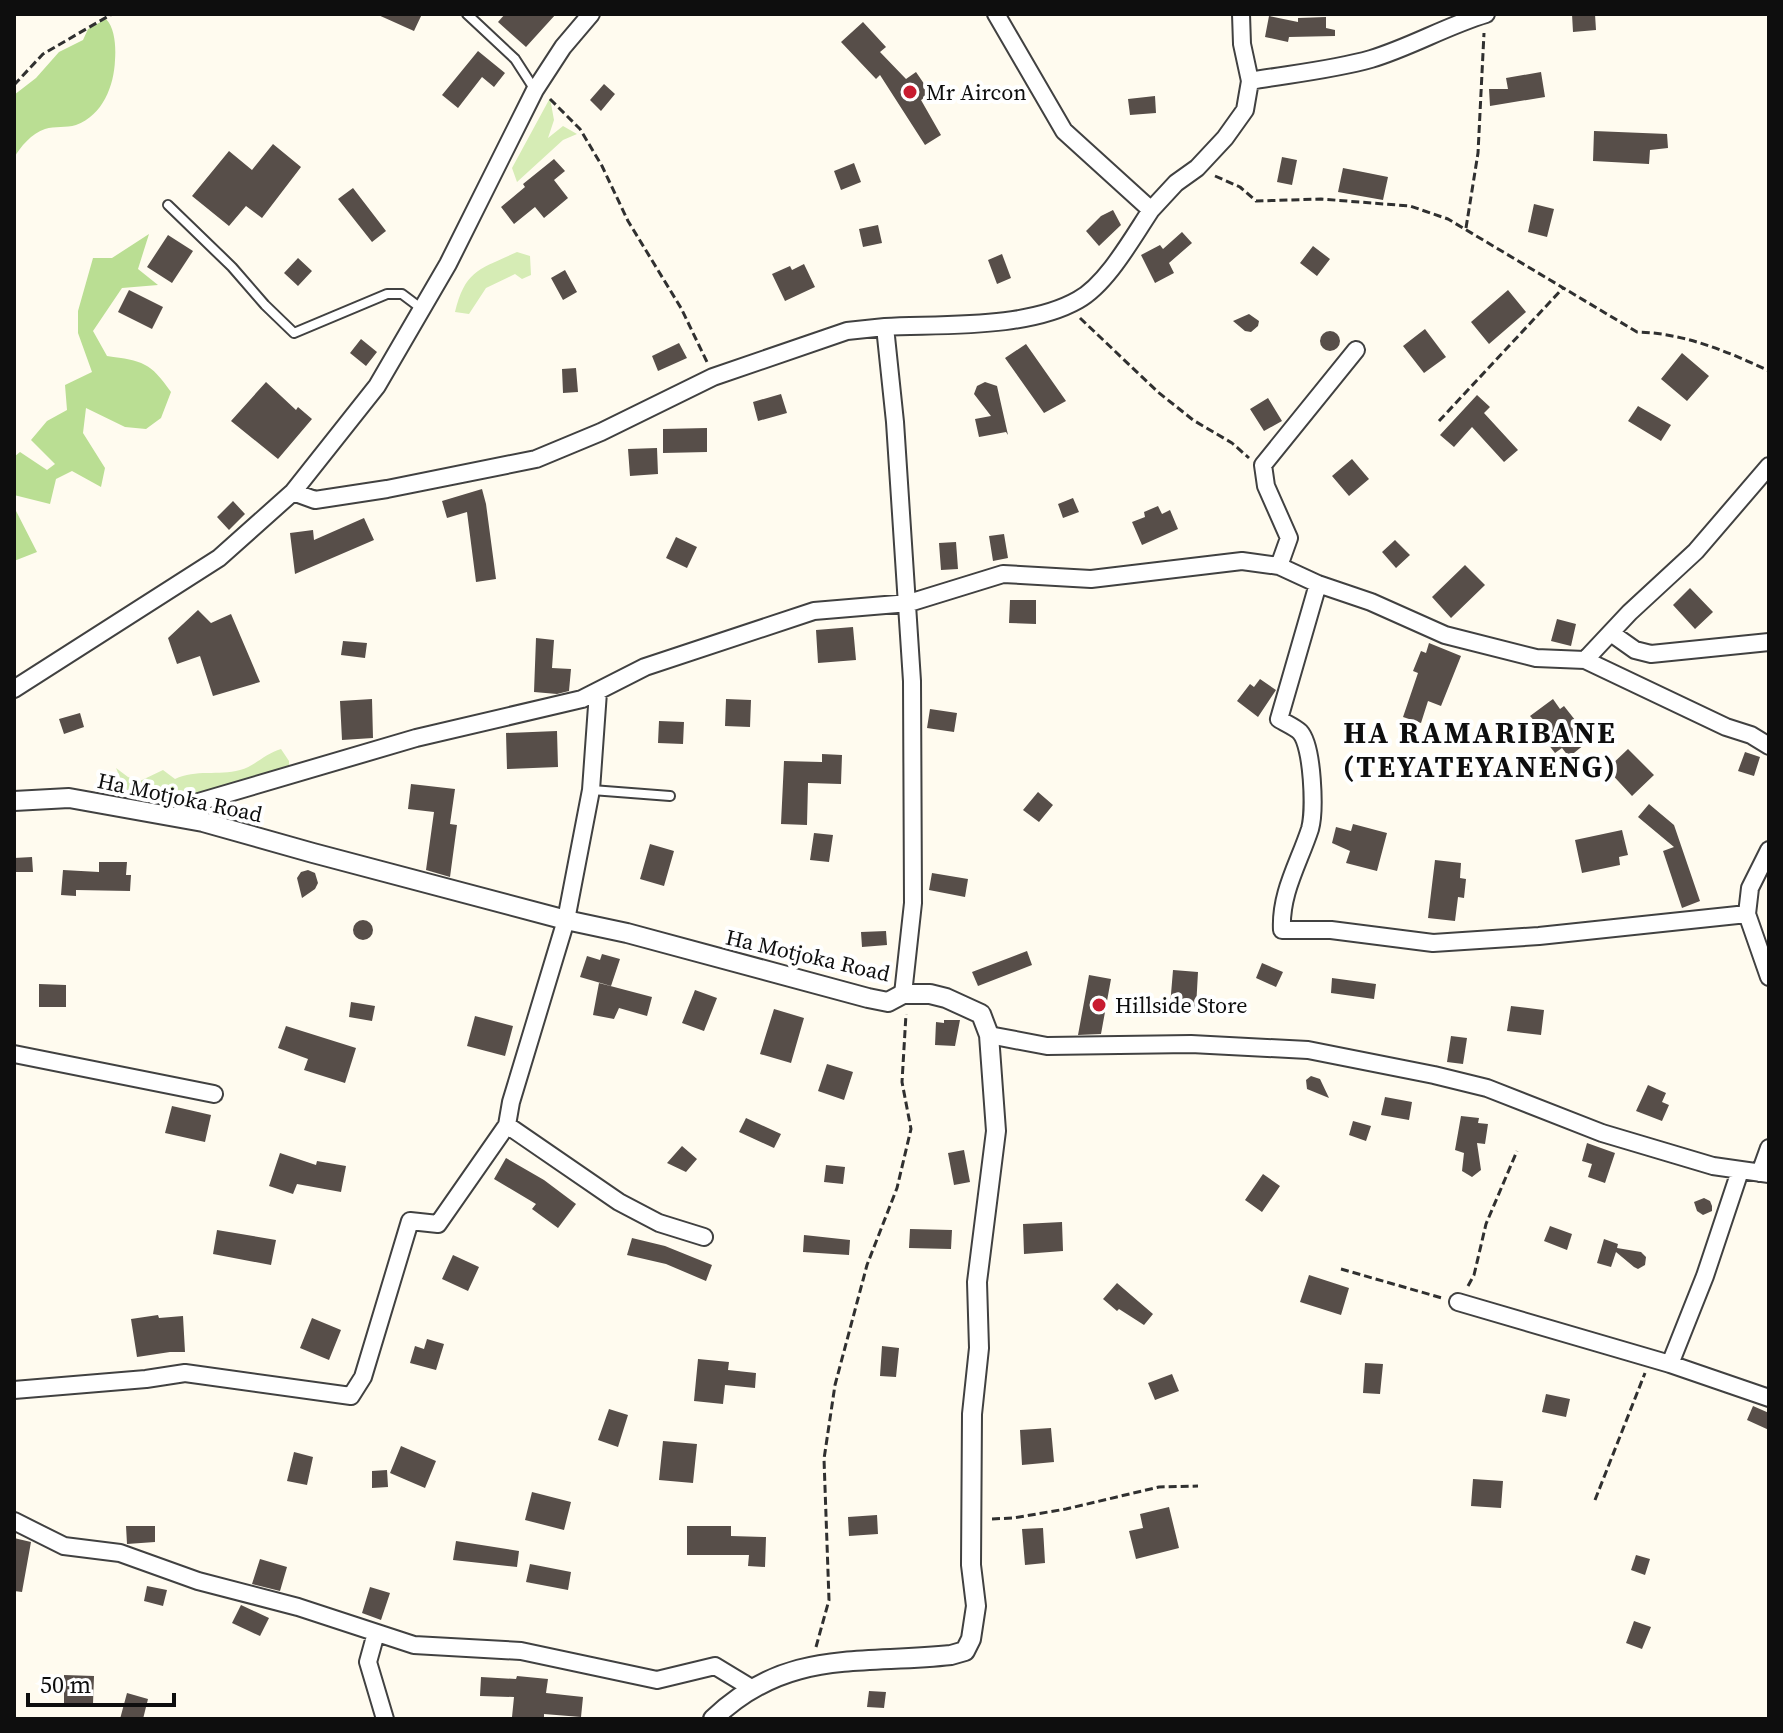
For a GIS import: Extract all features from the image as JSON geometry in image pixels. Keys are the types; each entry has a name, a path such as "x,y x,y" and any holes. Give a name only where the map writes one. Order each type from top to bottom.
{"street":[{"path":"14,689 219,558 293,492 377,386 423,310 535,90 563,47 591,14"},
{"path":"996,14 1064,131 1151,210"},
{"path":"293,492 315,500 536,459 601,432 713,377 847,331 1013,321 1078,300 1095,286 1151,210 1176,183 1197,168 1225,138 1245,110 1250,81 1242,44 1241,14"},
{"path":"1250,81 1371,58 1485,14"},
{"path":"885,327 909,603 913,903 903,994"},
{"path":"1279,566 1289,538 1266,486 1263,465 1356,350"},
{"path":"1585,660 1696,551 1769,466"},
{"path":"178,816 195,803 416,738 582,699 645,667 814,611 909,603 1003,574 1091,579 1242,561 1279,566 1445,635 1536,658 1585,660 1769,746"},
{"path":"1318,584 1279,719 1301,733 1310,759 1311,826 1289,882 1282,908 1282,930 1331,930 1433,943 1539,936 1747,914"},
{"path":"1611,633 1635,650 1651,654 1769,642"},
{"path":"14,1390 185,1373 351,1396 363,1377 410,1221 438,1224 507,1125 511,1102 566,920 591,790 598,692"},
{"name":"Ha Motjoka Road","path":"14,801 69,798 178,816 883,1002 892,1001 903,994 946,998 975,1010 986,1024 989,1035"},
{"path":"1769,850 1750,888 1747,914 1769,977"},
{"path":"713,1719 753,1689 784,1673 811,1665 851,1660 915,1659 965,1651 971,1639 976,1606 971,1565 972,1414 979,1348 977,1282 996,1131 989,1035 1047,1046 1191,1044 1308,1050 1487,1088 1602,1133 1713,1166 1764,1173 1769,1148"},
{"path":"14,1054 214,1094"},
{"path":"507,1125 619,1202 659,1223 704,1237"},
{"path":"1670,1364 1705,1276 1740,1171"},
{"path":"1458,1302 1670,1364 1769,1398"},
{"path":"14,1521 64,1546 120,1553 198,1581 298,1607 414,1645 521,1651 657,1680 715,1666 753,1689"},
{"path":"376,1633 368,1662 385,1719"}],"lane":[{"path":"467,14 515,59 535,90"},
{"path":"168,205 294,333 387,294 402,294 423,310"},
{"path":"591,790 670,796"}],"path":[{"path":"14,85 43,54 112,14"},
{"path":"1466,228 1478,153 1485,14"},
{"path":"535,90 550,98 580,129 628,221 681,308 713,377"},
{"path":"1197,168 1240,187 1256,201 1321,199 1410,206 1448,219 1637,332 1664,333 1732,353 1769,371"},
{"path":"1439,421 1563,288"},
{"path":"1066,305 1158,392 1193,420 1263,465"},
{"path":"811,1665 829,1600 824,1459 835,1385 867,1265 897,1188 911,1129 902,1082 906,1019 903,994"},
{"path":"1341,1269 1458,1302 1474,1275 1486,1224 1517,1151"},
{"path":"1595,1500 1650,1359"},
{"path":"972,1519 1013,1518 1159,1487 1198,1486"}],"green space":[{"path":"106,19 113,32 115,60 112,80 100,107 76,125 40,131 23,145 14,158 14,95 36,78 59,52 83,40 88,29"},
{"path":"550,98 554,120 548,138 563,126 577,134 563,140 517,182 512,168"},
{"path":"149,234 138,269 158,285 122,288 93,331 107,356 145,365 164,382 171,392 161,418 146,429 125,427 86,408 83,433 105,468 101,487 72,471 56,479 50,504 14,495 14,457 20,452 47,470 55,464 31,440 47,421 67,410 65,385 92,372 78,333 78,311 93,258 112,258"},
{"path":"517,252 530,256 531,275 522,279 515,274 486,288 469,314 455,312 469,279"},
{"path":"14,507 37,552 14,561"},
{"path":"281,749 289,761 289,768 235,788 171,797 127,794 116,768 140,781 163,770 175,779 191,774 240,770"}],"building":[{"path":"376,14 422,14 414,31"},
{"path":"505,14 556,14 526,47 498,22"},
{"path":"1572,14 1595,14 1596,30 1573,32"},
{"path":"1269,16 1298,22 1298,18 1326,17 1326,28 1335,30 1335,36 1289,37 1288,42 1265,37"},
{"path":"863,22 886,47 880,52 906,79 916,72 931,94 921,100 941,135 925,145 880,75 876,79 841,42"},
{"path":"478,51 505,73 494,87 482,77 458,108 442,95"},
{"path":"1541,72 1545,97 1490,106 1489,89 1508,89 1506,78"},
{"path":"604,84 615,94 601,111 590,100"},
{"path":"1155,96 1156,113 1130,115 1128,99"},
{"path":"1594,131 1667,134 1668,148 1650,150 1649,164 1593,161"},
{"path":"273,144 301,167 262,218 246,206 229,226 192,196 229,151 252,170"},
{"path":"1282,157 1297,160 1292,185 1277,182"},
{"path":"554,159 565,171 554,180 568,198 544,218 535,207 514,224 501,207"},
{"path":"854,163 861,182 841,190 834,171"},
{"path":"1343,168 1388,177 1383,200 1338,192"},
{"path":"353,188 386,231 372,242 338,199"},
{"path":"1534,204 1554,209 1547,237 1528,232"},
{"path":"1113,210 1121,225 1099,246 1086,231 1101,216"},
{"path":"878,225 882,243 863,247 859,229"},
{"path":"1182,232 1192,243 1169,263 1174,273 1155,283 1141,255 1160,245 1163,249"},
{"path":"168,235 193,251 172,283 147,267"},
{"path":"1313,246 1330,259 1317,276 1300,263"},
{"path":"1002,254 1011,278 997,284 988,260"},
{"path":"298,258 312,271 298,286 284,273"},
{"path":"804,264 815,287 785,301 772,274"},
{"path":"565,270 577,292 563,300 551,278"},
{"path":"129,290 163,307 152,329 118,312"},
{"path":"1508,290 1526,312 1489,344 1471,322"},
{"path":"1249,314 1259,321 1251,332 1233,321"},
{"path":"1425,329 1446,357 1424,373 1403,346"},
{"path":"1330,331 1337,334 1340,341 1337,348 1330,351 1323,348 1320,341 1323,334"},
{"path":"361,339 377,352 366,366 350,353"},
{"path":"679,343 687,358 658,371 652,356"},
{"path":"1026,344 1066,401 1044,413 1005,358"},
{"path":"1682,353 1709,376 1687,401 1661,379"},
{"path":"576,368 578,392 563,393 562,369"},
{"path":"266,382 296,410 298,407 312,419 278,459 231,421"},
{"path":"985,382 997,386 1008,435 1006,432 979,437 975,419 991,416 974,394 977,386"},
{"path":"781,394 787,413 758,421 753,402"},
{"path":"1477,395 1490,407 1484,413 1518,450 1504,462 1472,427 1454,447 1440,435"},
{"path":"1268,398 1282,421 1264,431 1250,409"},
{"path":"1638,406 1671,425 1661,441 1628,421"},
{"path":"707,428 707,452 663,453 663,429"},
{"path":"657,448 658,474 630,476 628,449"},
{"path":"1352,459 1369,479 1349,496 1332,476"},
{"path":"482,489 496,579 476,582 467,512 447,518 442,501"},
{"path":"1073,498 1079,512 1063,518 1058,504"},
{"path":"233,501 245,514 229,530 217,517"},
{"path":"1158,506 1162,514 1170,510 1178,529 1142,545 1132,522 1145,517 1144,512"},
{"path":"364,518 374,540 295,574 290,533 313,530 314,540"},
{"path":"1004,534 1008,558 993,561 989,536"},
{"path":"676,537 697,547 687,568 666,558"},
{"path":"1395,540 1410,555 1396,568 1382,552"},
{"path":"956,542 958,569 941,570 939,543"},
{"path":"1465,565 1485,585 1451,618 1432,597"},
{"path":"1690,588 1713,612 1695,629 1673,605"},
{"path":"1010,600 1036,600 1036,624 1009,623"},
{"path":"198,610 211,623 231,614 260,682 213,696 200,656 177,664 168,638"},
{"path":"1557,619 1576,624 1571,646 1551,641"},
{"path":"853,627 856,660 818,663 816,630"},
{"path":"536,638 554,640 552,668 571,669 569,691 557,694 534,692"},
{"path":"343,641 367,643 365,658 341,655"},
{"path":"1429,643 1461,656 1441,706 1428,701 1421,723 1403,717 1418,673 1413,671 1421,651 1426,653"},
{"path":"1260,679 1276,690 1258,717 1237,701 1250,684 1254,687"},
{"path":"372,699 373,738 342,740 340,701"},
{"path":"726,699 751,700 750,727 725,726"},
{"path":"1553,699 1560,709 1564,706 1579,725 1577,727 1581,733 1578,735 1585,744 1569,757 1562,748 1555,753 1530,716"},
{"path":"930,709 957,713 954,732 927,728"},
{"path":"80,713 84,727 64,734 59,719"},
{"path":"659,721 684,722 683,744 658,743"},
{"path":"557,731 558,767 507,769 506,733"},
{"path":"1628,749 1654,775 1632,796 1607,769"},
{"path":"1745,752 1760,757 1754,776 1738,771"},
{"path":"822,754 842,755 841,784 808,783 807,825 781,824 784,761 822,762"},
{"path":"411,784 455,789 450,824 457,825 450,877 426,870 434,812 408,809"},
{"path":"1038,792 1053,805 1039,822 1023,810"},
{"path":"1649,804 1674,825 1700,901 1682,908 1663,851 1674,847 1638,817"},
{"path":"1353,824 1387,833 1377,871 1346,863 1350,851 1332,843 1336,827 1351,831"},
{"path":"1622,830 1628,855 1619,857 1620,865 1582,873 1575,840"},
{"path":"814,833 833,835 829,862 810,860"},
{"path":"650,844 674,851 664,886 640,879"},
{"path":"32,857 33,872 14,872 14,858"},
{"path":"1435,860 1461,863 1460,878 1466,879 1464,898 1458,897 1455,921 1428,918"},
{"path":"99,862 127,862 126,875 131,875 130,891 76,890 76,896 61,895 63,870 99,872"},
{"path":"308,870 315,873 318,883 302,898 297,878 301,872"},
{"path":"932,873 968,879 965,897 929,890"},
{"path":"363,920 370,923 373,930 370,937 363,940 356,937 353,930 356,923"},
{"path":"886,931 887,945 862,947 861,932"},
{"path":"1027,951 1032,965 978,986 972,972"},
{"path":"602,954 620,959 611,986 580,977 587,956 600,960"},
{"path":"1262,963 1283,972 1276,987 1256,978"},
{"path":"1173,970 1198,972 1196,1008 1170,1006"},
{"name":"Hillside Store","path":"1089,975 1111,979 1101,1034 1078,1035"},
{"path":"1332,978 1376,984 1374,999 1331,993"},
{"path":"599,983 652,997 647,1016 619,1008 614,1019 593,1015"},
{"path":"39,984 66,985 66,1007 39,1007"},
{"path":"695,990 717,998 704,1031 682,1023"},
{"path":"351,1002 375,1006 372,1021 349,1017"},
{"path":"1511,1006 1544,1010 1541,1035 1507,1031"},
{"path":"774,1009 804,1018 791,1063 760,1054"},
{"path":"475,1016 513,1026 505,1056 467,1046"},
{"path":"944,1020 960,1020 955,1046 935,1045 936,1022 944,1023"},
{"path":"286,1026 356,1048 345,1083 304,1070 308,1059 278,1048"},
{"path":"1451,1036 1467,1038 1463,1064 1447,1062"},
{"path":"827,1064 853,1072 844,1100 818,1091"},
{"path":"1311,1076 1320,1079 1329,1098 1307,1089 1306,1080"},
{"path":"1648,1085 1666,1093 1662,1102 1669,1105 1662,1121 1636,1111"},
{"path":"1385,1097 1412,1102 1409,1120 1381,1115"},
{"path":"172,1106 211,1115 205,1142 165,1133"},
{"path":"1461,1116 1479,1118 1478,1123 1488,1124 1485,1144 1477,1143 1481,1170 1472,1177 1462,1171 1464,1153 1455,1150"},
{"path":"746,1118 781,1134 774,1148 739,1132"},
{"path":"1353,1121 1371,1126 1366,1141 1349,1135"},
{"path":"1587,1143 1615,1153 1605,1183 1588,1177 1592,1164 1582,1161"},
{"path":"682,1146 697,1159 686,1172 667,1163"},
{"path":"964,1150 970,1182 954,1185 948,1153"},
{"path":"280,1153 316,1165 317,1161 346,1166 341,1192 297,1184 293,1194 269,1186"},
{"path":"506,1158 544,1180 576,1204 558,1228 532,1209 536,1204 494,1179"},
{"path":"826,1165 845,1167 843,1184 824,1182"},
{"path":"1263,1174 1280,1186 1262,1212 1245,1200"},
{"path":"1704,1198 1710,1201 1712,1211 1703,1215 1697,1211 1694,1202"},
{"path":"1062,1222 1063,1251 1024,1254 1023,1224"},
{"path":"1550,1226 1572,1234 1567,1250 1544,1241"},
{"path":"910,1229 952,1230 951,1249 909,1248"},
{"path":"217,1230 276,1240 271,1265 213,1254"},
{"path":"804,1235 850,1240 849,1255 803,1252"},
{"path":"632,1238 665,1246 712,1265 706,1281 666,1264 627,1255"},
{"path":"1604,1239 1618,1244 1617,1248 1641,1252 1646,1257 1645,1265 1638,1269 1616,1252 1611,1267 1597,1263"},
{"path":"453,1255 479,1267 468,1291 442,1279"},
{"path":"1309,1275 1349,1288 1341,1315 1300,1302"},
{"path":"1117,1283 1153,1314 1144,1325 1119,1309 1117,1311 1103,1299"},
{"path":"158,1315 159,1318 183,1316 185,1352 137,1357 131,1319"},
{"path":"312,1318 341,1330 329,1360 300,1348"},
{"path":"427,1339 444,1344 436,1370 410,1363 415,1346 424,1349"},
{"path":"882,1346 899,1348 896,1377 880,1376"},
{"path":"698,1359 729,1362 728,1370 756,1373 755,1388 725,1385 723,1404 694,1401"},
{"path":"1365,1363 1383,1364 1380,1394 1363,1393"},
{"path":"1172,1374 1179,1391 1155,1400 1148,1383"},
{"path":"1546,1394 1570,1399 1566,1417 1542,1412"},
{"path":"1753,1406 1769,1413 1769,1430 1747,1420"},
{"path":"609,1409 628,1415 618,1447 598,1440"},
{"path":"1051,1428 1054,1462 1022,1465 1020,1430"},
{"path":"663,1441 697,1444 693,1483 659,1480"},
{"path":"401,1446 436,1461 425,1488 390,1473"},
{"path":"294,1452 313,1457 307,1485 287,1481"},
{"path":"387,1470 388,1487 372,1488 372,1471"},
{"path":"1473,1479 1503,1481 1501,1508 1471,1506"},
{"path":"532,1492 571,1502 564,1530 525,1520"},
{"path":"1169,1507 1179,1548 1136,1559 1129,1531 1143,1528 1140,1514"},
{"path":"877,1515 878,1534 849,1536 848,1517"},
{"path":"126,1526 155,1526 155,1542 127,1544"},
{"path":"687,1526 731,1526 731,1536 766,1537 765,1567 748,1566 749,1555 687,1555"},
{"path":"1043,1528 1045,1563 1025,1565 1022,1529"},
{"path":"14,1538 31,1542 22,1592 14,1591"},
{"path":"456,1541 519,1551 517,1567 453,1560"},
{"path":"1636,1555 1650,1559 1645,1575 1631,1570"},
{"path":"260,1559 287,1567 280,1591 252,1584"},
{"path":"530,1564 571,1572 568,1590 526,1582"},
{"path":"147,1586 167,1590 163,1606 144,1601"},
{"path":"370,1587 390,1593 381,1620 362,1613"},
{"path":"241,1605 269,1618 260,1636 232,1623"},
{"path":"1634,1621 1651,1627 1642,1649 1626,1643"},
{"path":"64,1675 94,1676 93,1704 64,1704"},
{"path":"517,1676 548,1679 546,1693 583,1697 581,1717 544,1714 544,1719 512,1717 514,1697 480,1696 481,1677 516,1679"},
{"path":"869,1691 886,1692 884,1708 867,1707"},
{"path":"127,1693 148,1699 143,1719 120,1719"}],"place":[{"name":"Mr Aircon","path":"910,92"},
{"name":"Hillside Store","path":"1099,1005"}],"district":[{"name":"HA RAMARIBANE (TEYATEYANENG)","path":"1480,750"}]}
